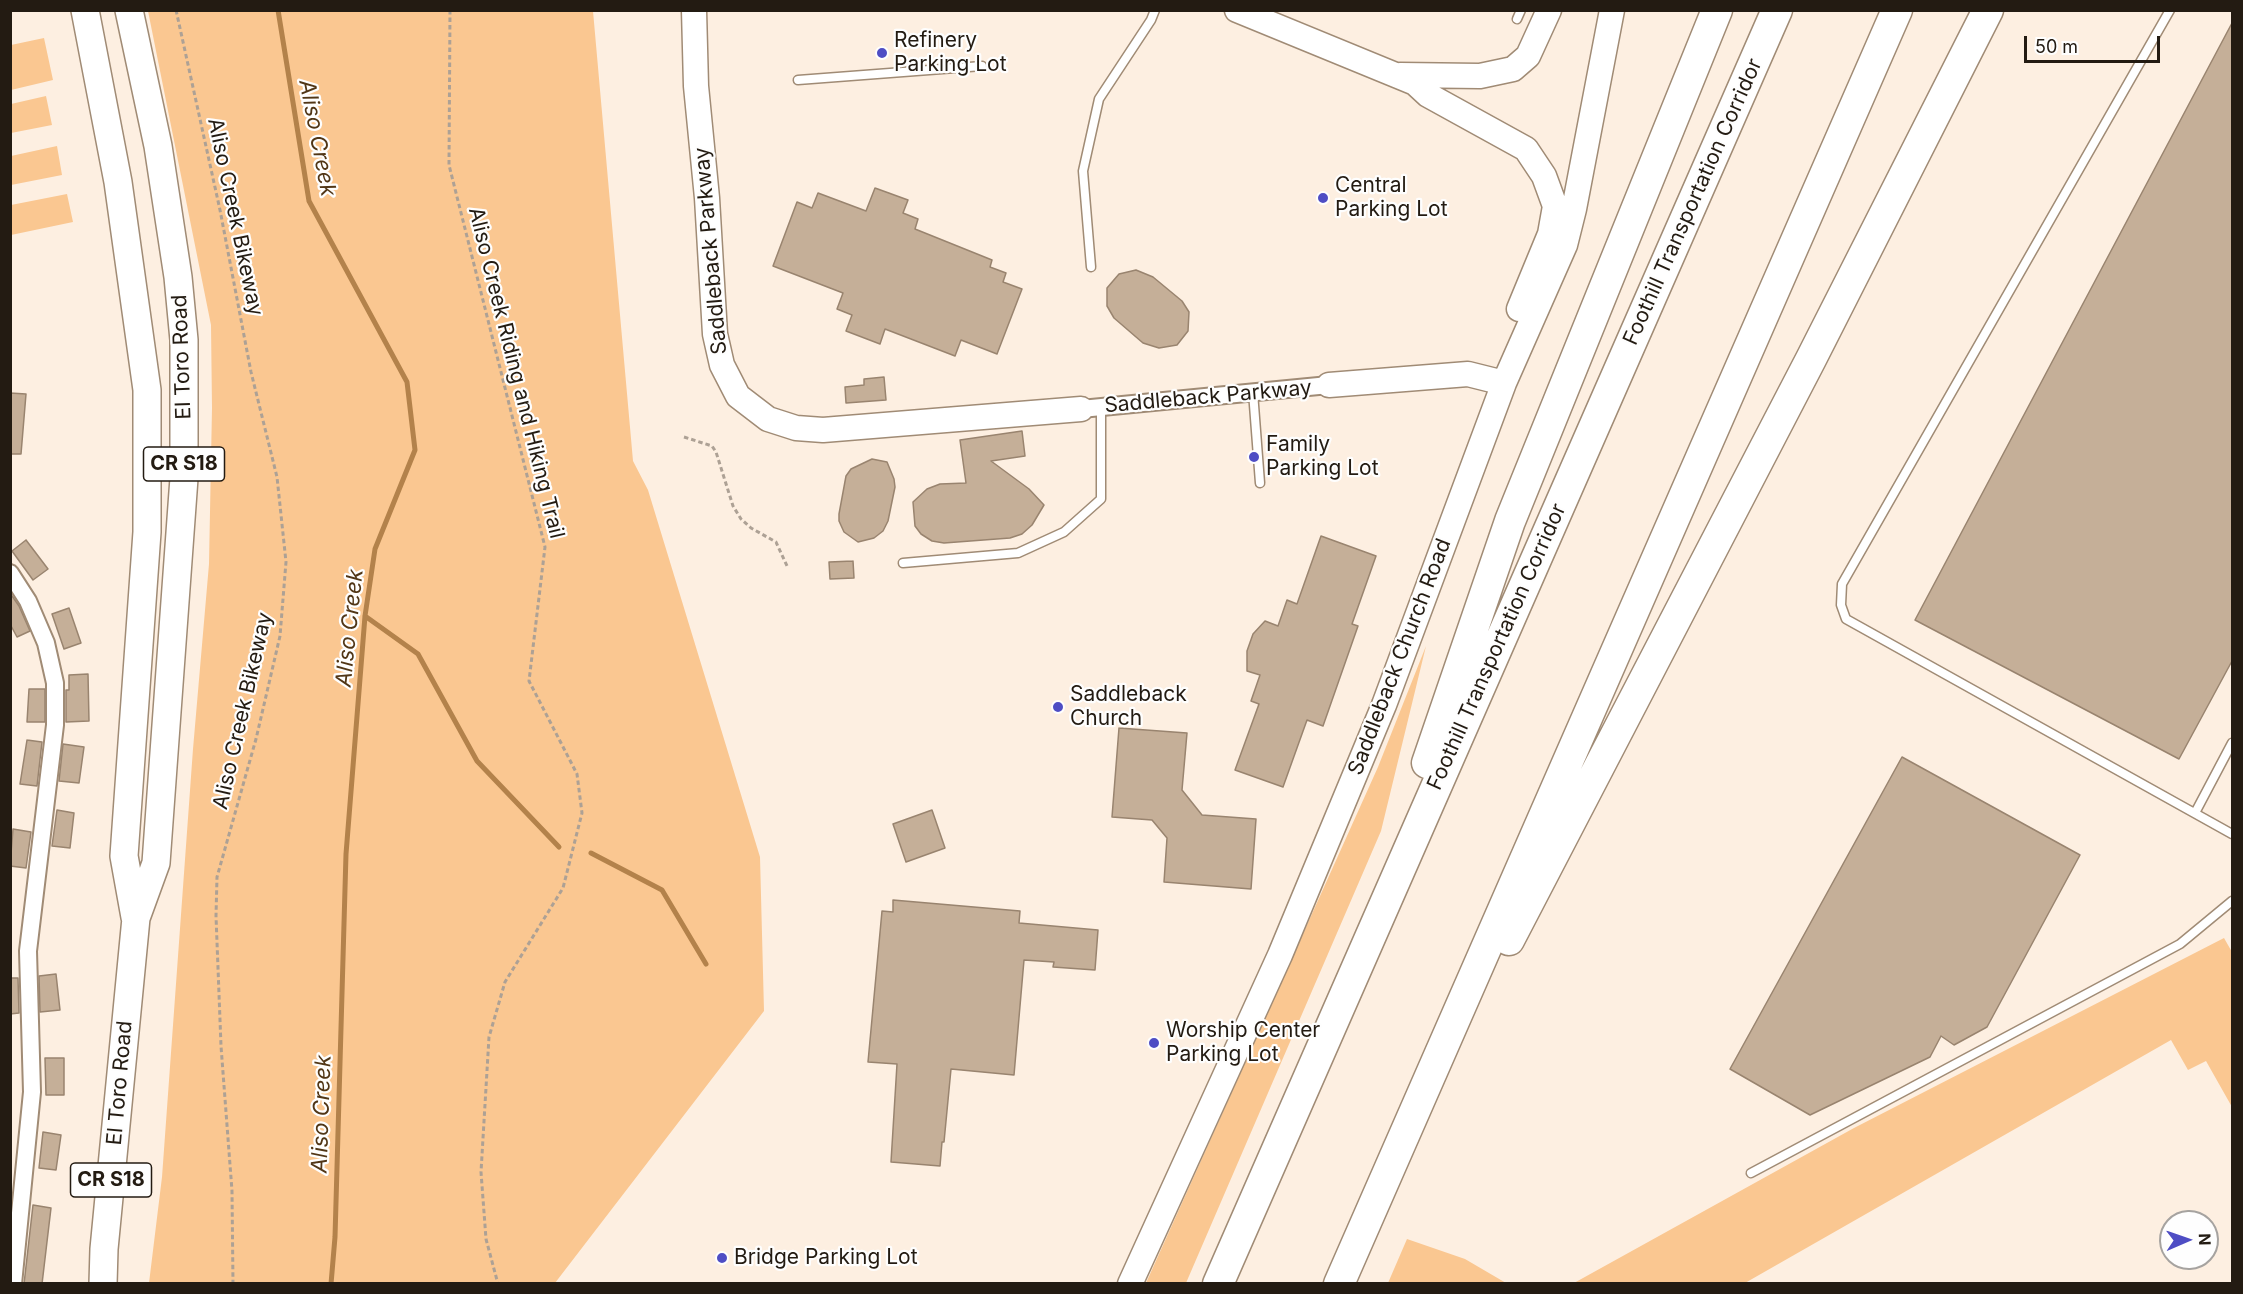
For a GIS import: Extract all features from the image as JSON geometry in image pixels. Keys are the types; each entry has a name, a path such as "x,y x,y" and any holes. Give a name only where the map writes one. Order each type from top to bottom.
{"highway":[{"path":"1359,963 1510,521 1717,10"},
{"name":"Foothill Transportation Corridor","path":"1218,1284 1777,10"},
{"path":"1339,1284 1897,10"},
{"path":"1374,1201 1811,359 1988,10"}],"main road":[{"name":"El Toro Road","path":"85,10 118,182 147,390 147,532 124,856 136,918"},
{"name":"El Toro Road","path":"103,1284 104,1249 136,918 156,863 184,478 184,340 178,277 158,146 129,10"},
{"name":"Saddleback Parkway","path":"694,10 696,86 707,198 715,334 722,365 738,396 768,419 796,428 823,430 1091,408"},
{"path":"1237,10 1415,83 1428,95 1526,149 1544,176 1555,206 1550,234 1505,341 1504,383"},
{"path":"1394,75 1479,76 1514,69 1528,57 1550,10"},
{"name":"Saddleback Church Road","path":"1130,1284 1280,955 1370,738 1504,383 1565,245 1574,210 1612,10"},
{"name":"Saddleback Parkway","path":"1329,385 1468,374 1504,383"}],"street":[{"name":"Saddleback Parkway","path":"1091,408 1329,385"},
{"path":"10,573 28,601 45,643 55,683 55,715 28,951 32,1092 13,1284"}],"lane":[{"path":"1091,267 1083,171 1099,99 1151,20 1155,10"},
{"path":"2170,10 1842,584 1840,604 1846,619 2232,834"},
{"path":"798,80 982,66"},
{"path":"1253,391 1260,483"},
{"path":"903,563 1018,553 1065,532 1101,499 1091,408"},
{"path":"2195,813 2232,743"},
{"path":"1751,1173 2180,944 2232,901"}],"path":[{"name":"Aliso Creek Bikeway","path":"176,10 220,210 251,372 277,477 286,562 280,636 256,739 217,877 216,916 221,1046 232,1191 233,1284"},
{"name":"Aliso Creek Riding and Hiking Trail","path":"450,10 449,165 545,547 529,681 577,774 582,813 563,888 505,982 489,1037 481,1172 486,1239 498,1284"},
{"path":"684,437 712,446 733,506 741,519 776,542 787,566"}],"shaded area":[{"path":"148,11 593,11 633,461 648,490 760,857 764,1011 555,1283 149,1283 162,1177 193,749 209,564 212,408 211,325"},
{"path":"44,38 53,80 11,90 11,45"},
{"path":"46,96 52,125 11,133 11,104"},
{"path":"57,146 62,175 11,185 11,156"},
{"path":"67,194 73,222 11,235 11,205"},
{"path":"1426,646 1381,831 1186,1283 1146,1283 1378,767"},
{"path":"2224,938 2232,952 2232,1107 2206,1061 2188,1070 2171,1040 1745,1283 1574,1283 1854,1128"},
{"path":"1407,1239 1465,1259 1506,1283 1388,1283"}],"building":[{"path":"2232,23 2232,661 2179,759 1915,620"},
{"path":"875,188 908,200 903,213 918,219 915,229 992,260 990,267 1006,273 1003,282 1022,289 997,354 961,340 955,356 885,329 880,344 846,331 852,315 837,309 843,293 773,266 797,202 812,208 818,193 866,211"},
{"path":"1136,270 1153,277 1182,301 1189,312 1188,331 1177,345 1159,348 1143,343 1114,318 1107,306 1107,288 1119,274"},
{"path":"884,377 886,400 846,403 845,387 864,385 864,379"},
{"path":"10,393 26,394 21,454 10,454"},
{"path":"1022,431 1025,456 991,461 1029,489 1044,505 1032,525 1022,534 1010,538 944,543 932,541 921,534 915,526 913,502 927,489 940,484 966,483 960,440"},
{"path":"872,459 887,462 895,487 888,521 883,531 874,538 858,542 844,532 839,521 839,514 846,476 851,469"},
{"path":"1321,536 1376,556 1352,624 1358,626 1323,726 1307,720 1283,787 1235,770 1259,704 1251,701 1260,675 1247,671 1247,651 1253,634 1265,621 1278,626 1287,600 1297,604"},
{"path":"26,540 48,569 33,580 12,551"},
{"path":"853,561 854,578 830,579 829,562"},
{"path":"10,593 19,606 30,631 17,637 10,624"},
{"path":"69,608 81,643 64,649 52,614"},
{"path":"88,674 89,721 66,722 66,690 69,690 69,675"},
{"path":"29,689 45,689 45,722 27,722"},
{"path":"1119,728 1187,733 1182,790 1202,815 1256,819 1251,889 1164,882 1167,838 1152,820 1112,817"},
{"path":"27,740 42,742 37,786 20,784"},
{"path":"63,744 84,747 79,783 59,781"},
{"path":"1902,757 2080,855 1987,1027 1954,1045 1941,1036 1930,1057 1810,1115 1730,1069"},
{"path":"57,810 74,813 70,848 52,846"},
{"path":"932,810 945,848 906,862 893,824"},
{"path":"13,829 31,832 26,868 10,866"},
{"path":"893,900 1020,911 1019,923 1098,930 1095,970 1053,967 1054,962 1024,960 1014,1075 951,1069 940,1166 891,1162 897,1064 868,1062 882,911 893,912"},
{"path":"56,974 60,1010 40,1012 39,976"},
{"path":"10,978 18,978 19,1013 10,1014"},
{"path":"45,1058 64,1058 64,1095 46,1095"},
{"path":"43,1132 61,1135 56,1170 39,1168"},
{"path":"33,1205 51,1208 42,1284 24,1284"}],"waterway":[{"name":"Aliso Creek","path":"278,10 309,201 407,382 415,450 375,549 365,616 346,854 335,1237 331,1284"},
{"path":"365,616 418,654 477,761 559,847"},
{"path":"591,853 662,890 706,964"}],"place":[{"name":"Refinery Parking Lot","path":"882,53"},
{"name":"Central Parking Lot","path":"1323,198"},
{"name":"Family Parking Lot","path":"1254,457"},
{"name":"Saddleback Church","path":"1058,707"},
{"name":"Worship Center Parking Lot","path":"1154,1043"},
{"name":"Bridge Parking Lot","path":"722,1258"}]}
